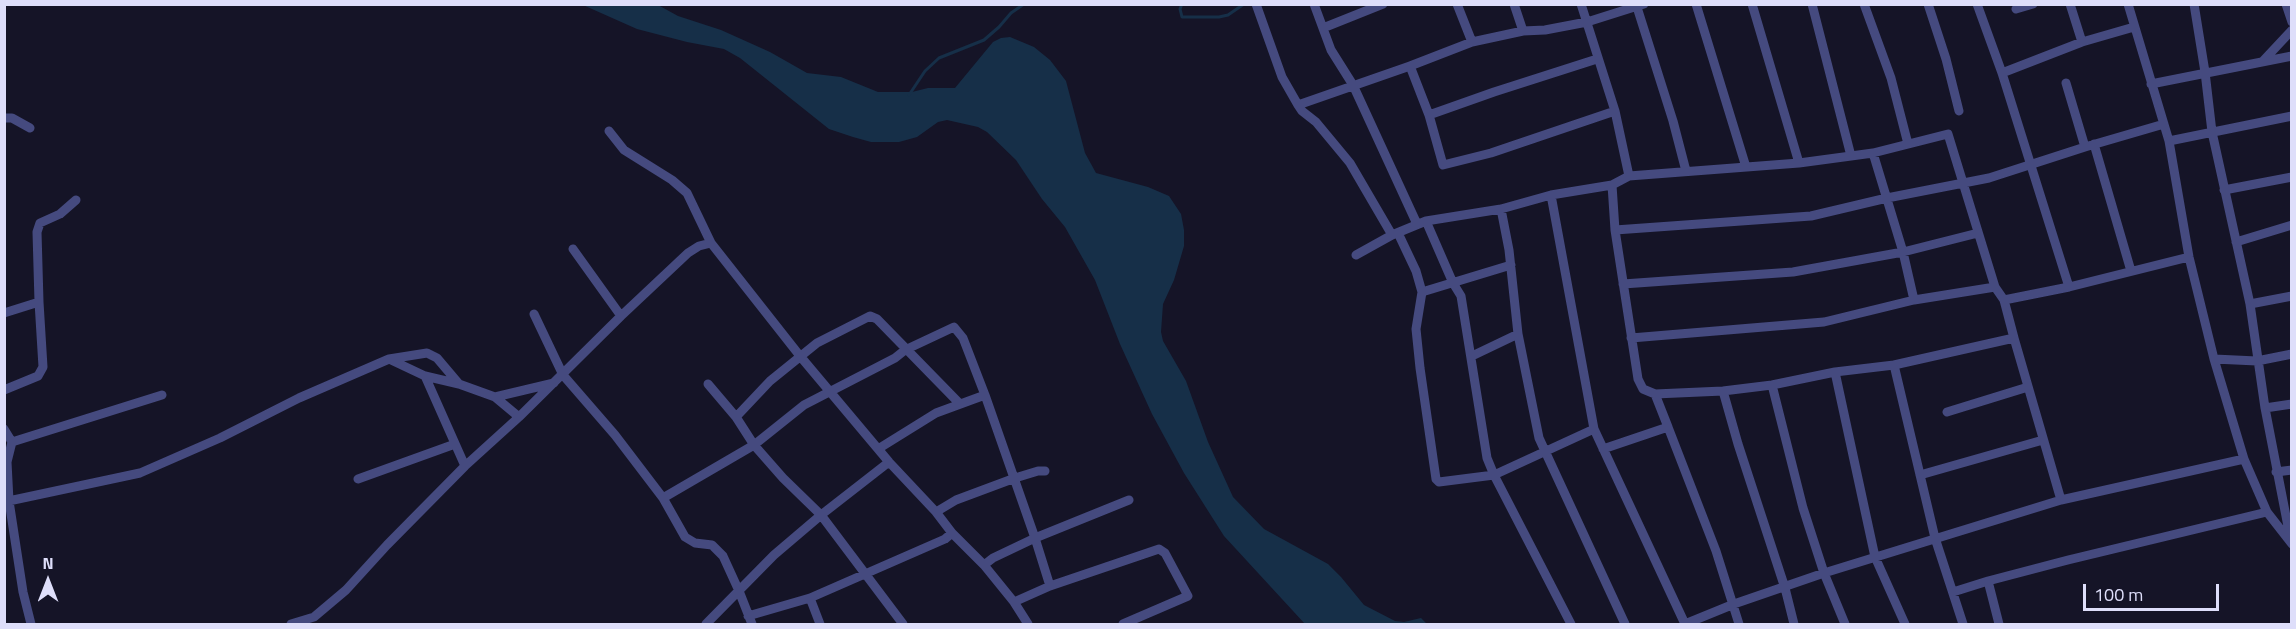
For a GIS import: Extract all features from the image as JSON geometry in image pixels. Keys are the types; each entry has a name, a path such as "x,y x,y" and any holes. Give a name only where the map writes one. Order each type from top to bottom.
{"street":[{"path":"1256,4 1281,77 1302,111 1316,122 1350,163 1416,271 1422,292 1416,329 1436,479 1439,482 1494,475 1594,429"},
{"path":"1314,4 1331,50 1353,85 1421,223 1461,296 1487,458 1571,624"},
{"path":"1323,28 1383,4"},
{"path":"1457,4 1472,42"},
{"path":"1514,4 1523,31"},
{"path":"1581,4 1614,111 1629,176"},
{"path":"1696,4 1746,167"},
{"path":"1752,4 1799,163"},
{"path":"1812,4 1851,156"},
{"path":"1864,4 1891,78 1908,144"},
{"path":"1928,4 1946,59 1959,111"},
{"path":"1977,4 2002,73 2069,287"},
{"path":"2016,9 2033,4"},
{"path":"2070,4 2082,42"},
{"path":"2127,4 2169,141 2189,257 2214,359 2244,459 2267,512 2292,543"},
{"path":"2194,4 2212,132 2250,304 2276,472 2292,543"},
{"path":"2286,4 2292,22"},
{"path":"1298,105 1472,42 1523,31 1545,30 1587,22 1639,5 1686,171"},
{"path":"2002,73 2082,42 2134,27"},
{"path":"2264,61 2292,30"},
{"path":"2151,84 2292,56"},
{"path":"1429,116 1494,92 1597,59"},
{"path":"1410,66 1429,116 1443,165 1491,153 1614,111"},
{"path":"2066,83 2131,272"},
{"path":"2169,141 2292,116"},
{"path":"4,118 12,118 30,128"},
{"path":"1615,230 1811,216 1887,198 1962,184 2031,166 2164,124"},
{"path":"609,130 624,150 672,180 687,193 711,243 800,356 889,462 936,512 952,533 984,565 1014,602 1028,624"},
{"path":"1356,255 1421,223 1501,209 1551,195 1612,185 1629,176 1799,163 1873,153 1948,134 1995,286 2004,300 2061,500"},
{"path":"1873,153 1903,252 1914,300"},
{"path":"2224,190 2292,177"},
{"path":"1612,185 1615,230 1638,379 1643,389 1655,394 1724,391 1772,385 1835,372 1894,365 2014,338"},
{"path":"1551,195 1594,429 1685,624 1734,604 1824,573 2061,500 2244,459"},
{"path":"4,390 38,376 43,367 37,232 40,223 60,214 76,200"},
{"path":"1501,209 1511,264 1518,334 1534,420 1545,452 1624,624"},
{"path":"2236,243 2292,225"},
{"path":"1623,284 1793,272 1903,252 1978,233"},
{"path":"291,624 314,617 346,590 465,466 563,375 621,316 688,253 699,246 711,243"},
{"path":"573,249 621,316"},
{"path":"2004,300 2069,287 2189,257"},
{"path":"1422,292 1511,264"},
{"path":"1631,338 1824,322 1914,300 1995,286"},
{"path":"2250,304 2292,296"},
{"path":"4,313 39,302"},
{"path":"534,314 563,375 615,435 663,498 685,537 695,543 712,545 717,549 739,591 750,620 810,598 945,539 952,533"},
{"path":"736,417 770,381 817,343 870,316 877,319 959,404"},
{"path":"663,498 754,445 804,405 895,358 905,350 954,327 957,329 985,395 1050,586"},
{"path":"1472,356 1518,334"},
{"path":"7,501 140,473 220,438 299,398 389,359 427,353 437,358 459,384"},
{"path":"2214,359 2258,361 2292,354"},
{"path":"389,359 425,376 459,384 495,398 519,417"},
{"path":"1894,365 1935,538 1963,624"},
{"path":"1835,372 1875,557 1905,624"},
{"path":"425,376 465,466"},
{"path":"495,398 554,383"},
{"path":"708,384 736,417 754,445 783,478 821,515 903,624"},
{"path":"1772,385 1803,508 1824,573 1845,624"},
{"path":"1947,412 2028,387"},
{"path":"1724,391 1738,444 1785,588 1794,624"},
{"path":"1655,394 1716,551 1739,624"},
{"path":"12,442 162,395"},
{"path":"878,449 936,413 985,395"},
{"path":"2265,408 2292,404"},
{"path":"1603,448 1668,427"},
{"path":"4,429 12,442 7,462 7,501 31,624"},
{"path":"1920,475 2043,440"},
{"path":"358,479 455,444"},
{"path":"706,624 774,555 889,462"},
{"path":"2276,472 2292,470"},
{"path":"936,512 956,500 1014,478 1045,471"},
{"path":"984,565 993,558 1035,538 1129,500"},
{"path":"1953,592 1988,580 2267,512"},
{"path":"1014,602 1050,586 1159,549 1165,553 1188,596 1123,624"},
{"path":"1988,580 1999,624"},
{"path":"810,598 820,624"}],"water":[{"path":"583,5 658,5 678,16 721,30 770,52 807,73 841,77 878,92 955,88 993,42 1001,38 1010,37 1034,47 1050,60 1066,81 1085,153 1096,173 1148,187 1169,196 1181,214 1184,246 1174,280 1163,304 1161,332 1163,341 1186,381 1208,442 1233,497 1264,529 1328,564 1364,605 1395,621 1404,622 1421,618 1427,624 1305,624 1224,536 1184,473 1152,414 1120,344 1095,280 1065,227 1042,199 1016,160 987,132 978,127 947,120 938,122 917,137 899,142 871,142 853,137 829,129 740,58 724,49 637,29"}],"waterway":[{"path":"909,95 925,71 939,58 984,40 1011,13 1024,4"},
{"path":"1182,4 1180,9 1182,17 1219,17 1228,15 1244,4"}]}
